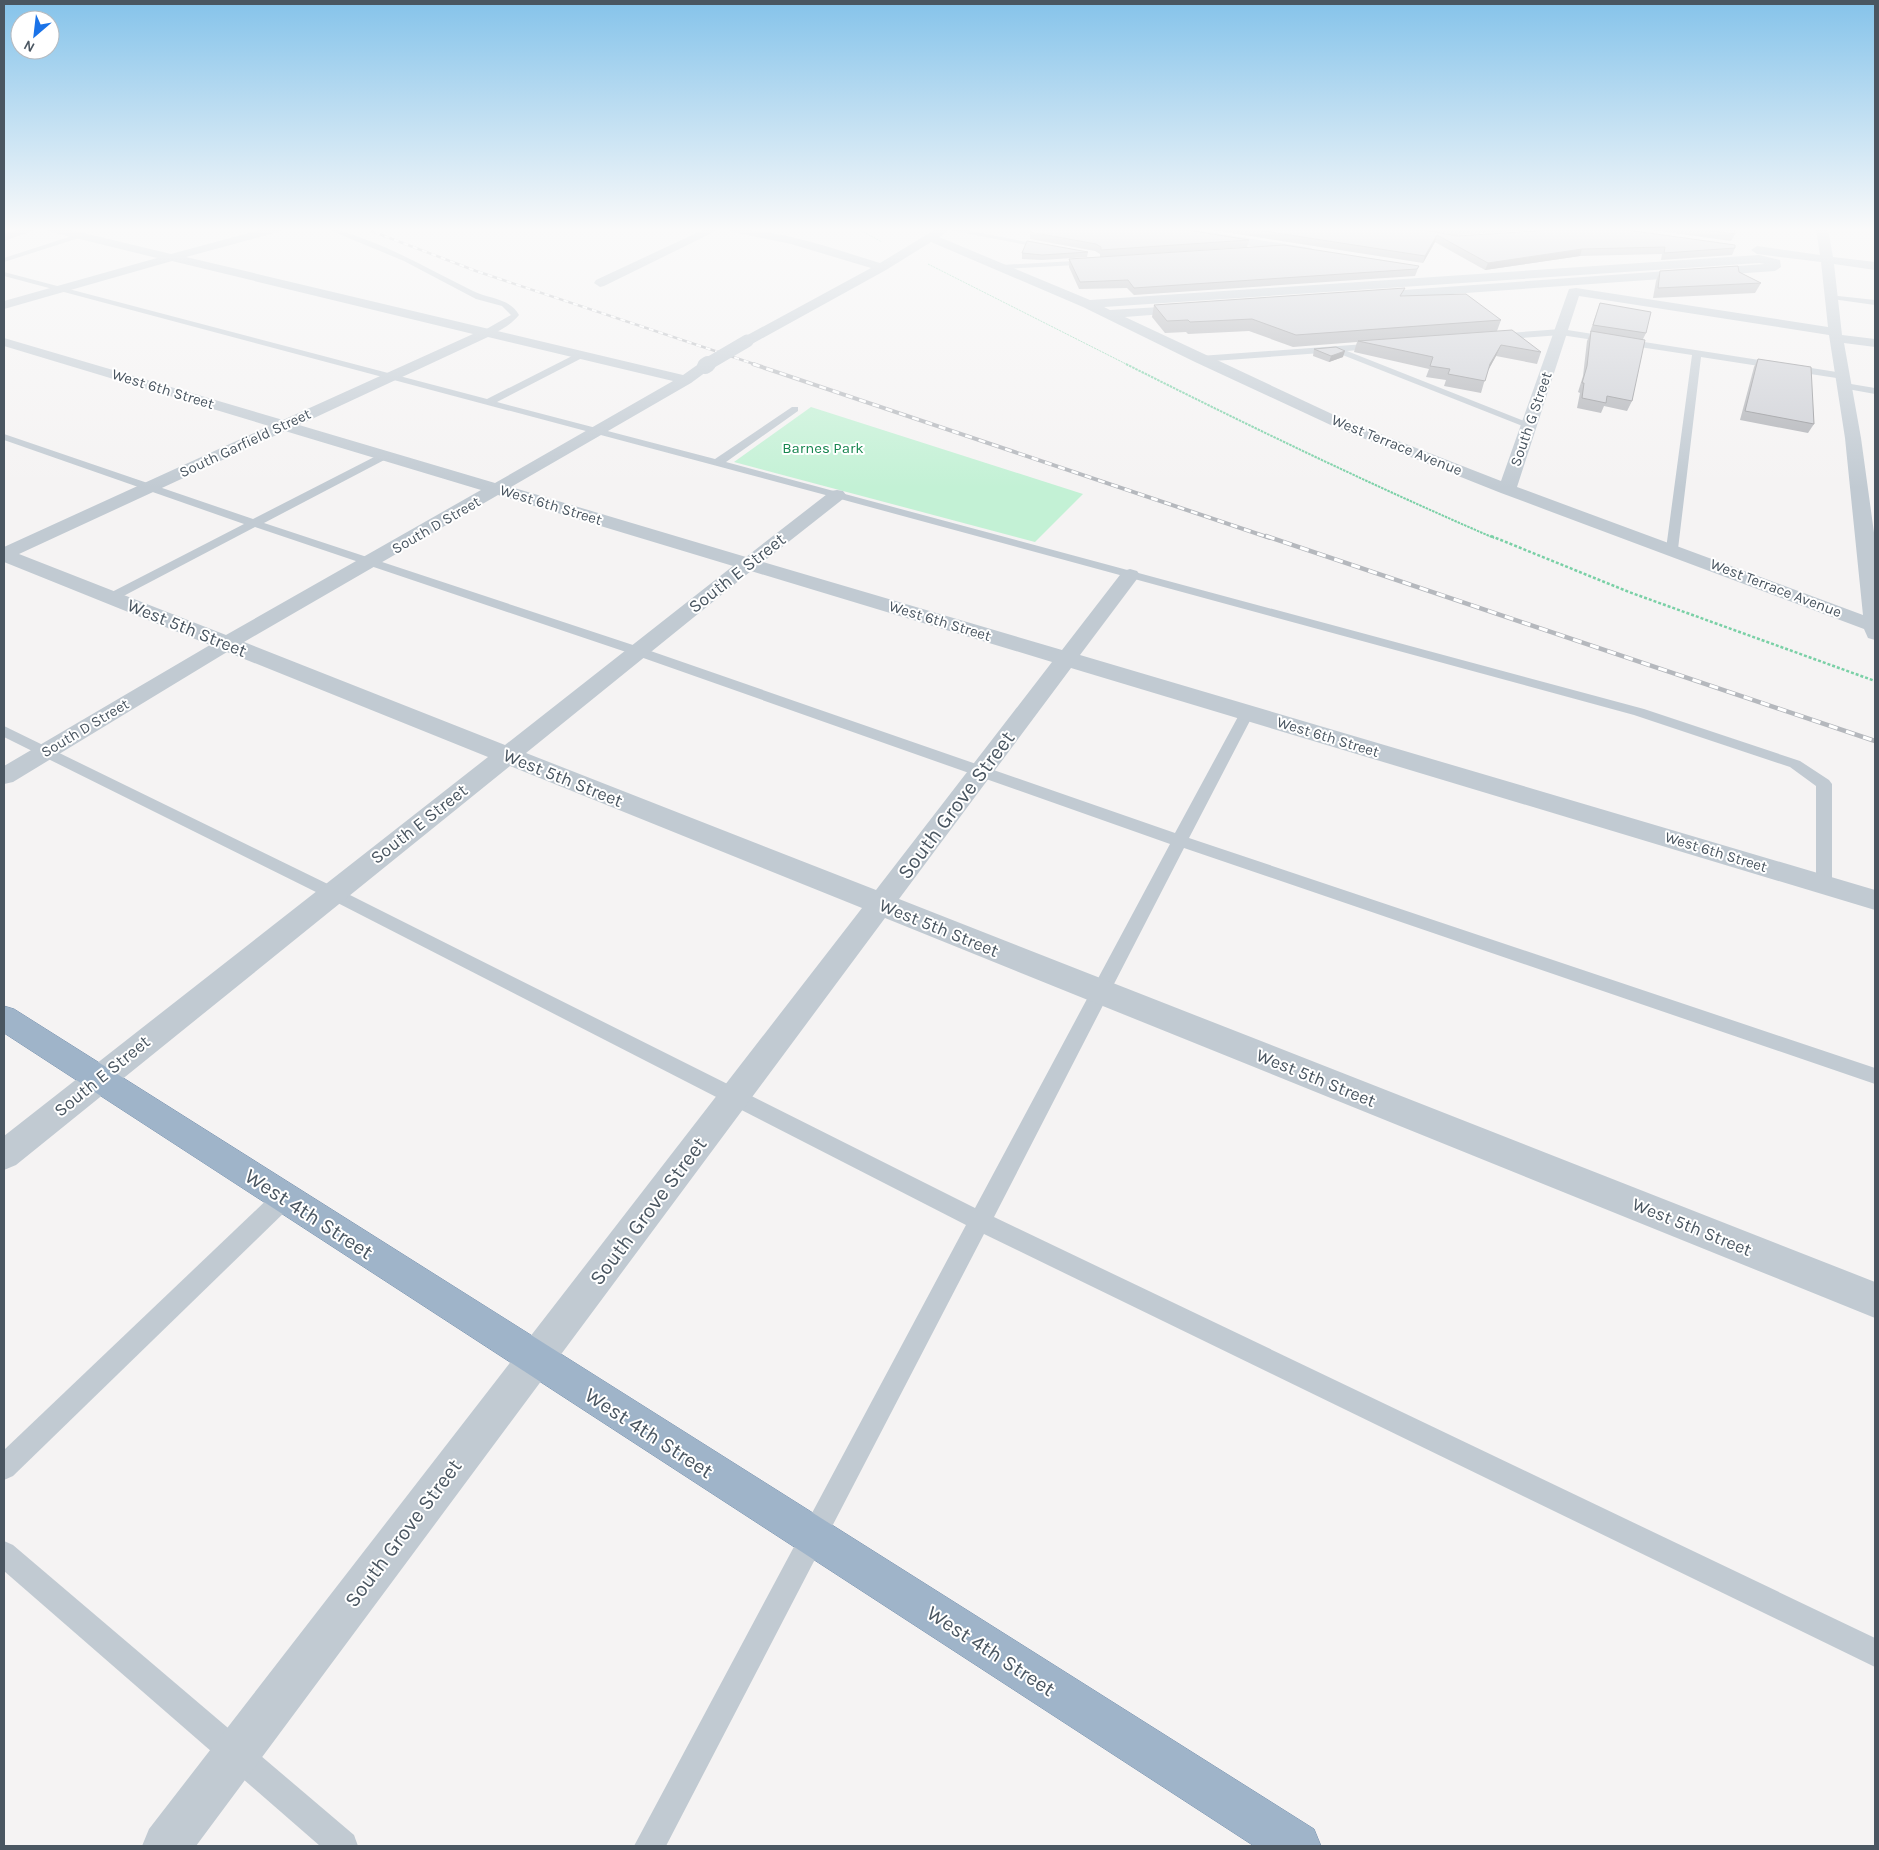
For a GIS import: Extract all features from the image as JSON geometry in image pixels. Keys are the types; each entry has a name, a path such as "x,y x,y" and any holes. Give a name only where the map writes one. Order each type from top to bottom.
{"highway":[{"name":"West 4th Street","path":"4,1018 535,1360 1297,1846"}],"street":[{"path":"412,315 686,380"},
{"name":"South D Street","path":"4,776 226,644 499,489 686,380 705,366 747,341 794,315"},
{"name":"West Terrace Avenue","path":"1112,315 1200,359 1341,424 1508,489 1672,548 1875,630"},
{"name":"South G Street","path":"1508,489 1566,315"},
{"path":"1716,315 1875,343"},
{"path":"1834,315 1844,381 1861,440 1872,557 1875,630"},
{"name":"South Garfield Street","path":"4,555 486,333"},
{"name":"West 6th Street","path":"4,342 1875,900"},
{"name":"South E Street","path":"4,1155 637,651 837,496"},
{"name":"West 5th Street","path":"4,555 1875,1300"},
{"name":"South Grove Street","path":"166,1846 1130,575"}],"lane":[{"path":"160,315 1639,712 1795,764 1824,784 1824,885"},
{"path":"486,333 510,320 515,315"},
{"path":"1482,338 1561,332 1696,353 1844,381 1875,390"},
{"path":"1200,359 1393,345"},
{"path":"1334,349 1529,425"},
{"path":"1672,548 1696,353"},
{"path":"487,403 581,355"},
{"path":"716,464 795,409"},
{"path":"4,437 148,488 637,651 1180,841 1875,1076"},
{"path":"110,598 386,455"},
{"path":"649,1846 1247,713"},
{"path":"4,731 332,893 980,1222 1875,1653"},
{"path":"4,1467 284,1198"},
{"path":"4,1554 342,1846"}],"path":[{"path":"1029,315 1270,437 1418,505 1645,598 1875,681"}],"green space":[{"name":"Barnes Park","path":"811,407 1083,494 1035,542 734,462"}],"building":[{"path":"1162,315 1495,315 1501,320 1296,335 1252,319 1190,322 1188,320 1167,321"},
{"path":"1596,315 1650,315 1646,333 1593,325"},
{"path":"1512,330 1541,352 1501,345 1490,364 1485,381 1448,374 1450,369 1430,366 1433,357 1358,341"},
{"path":"1591,331 1645,340 1632,401 1607,396 1606,403 1582,398 1584,383 1582,383 1587,366"},
{"path":"1336,347 1345,351 1331,356 1314,349"},
{"path":"1758,359 1811,367 1814,424 1745,411"}],"railway":[{"path":"609,315 757,365"},
{"path":"753,364 1270,538"},
{"path":"1266,536 1875,741"}]}
